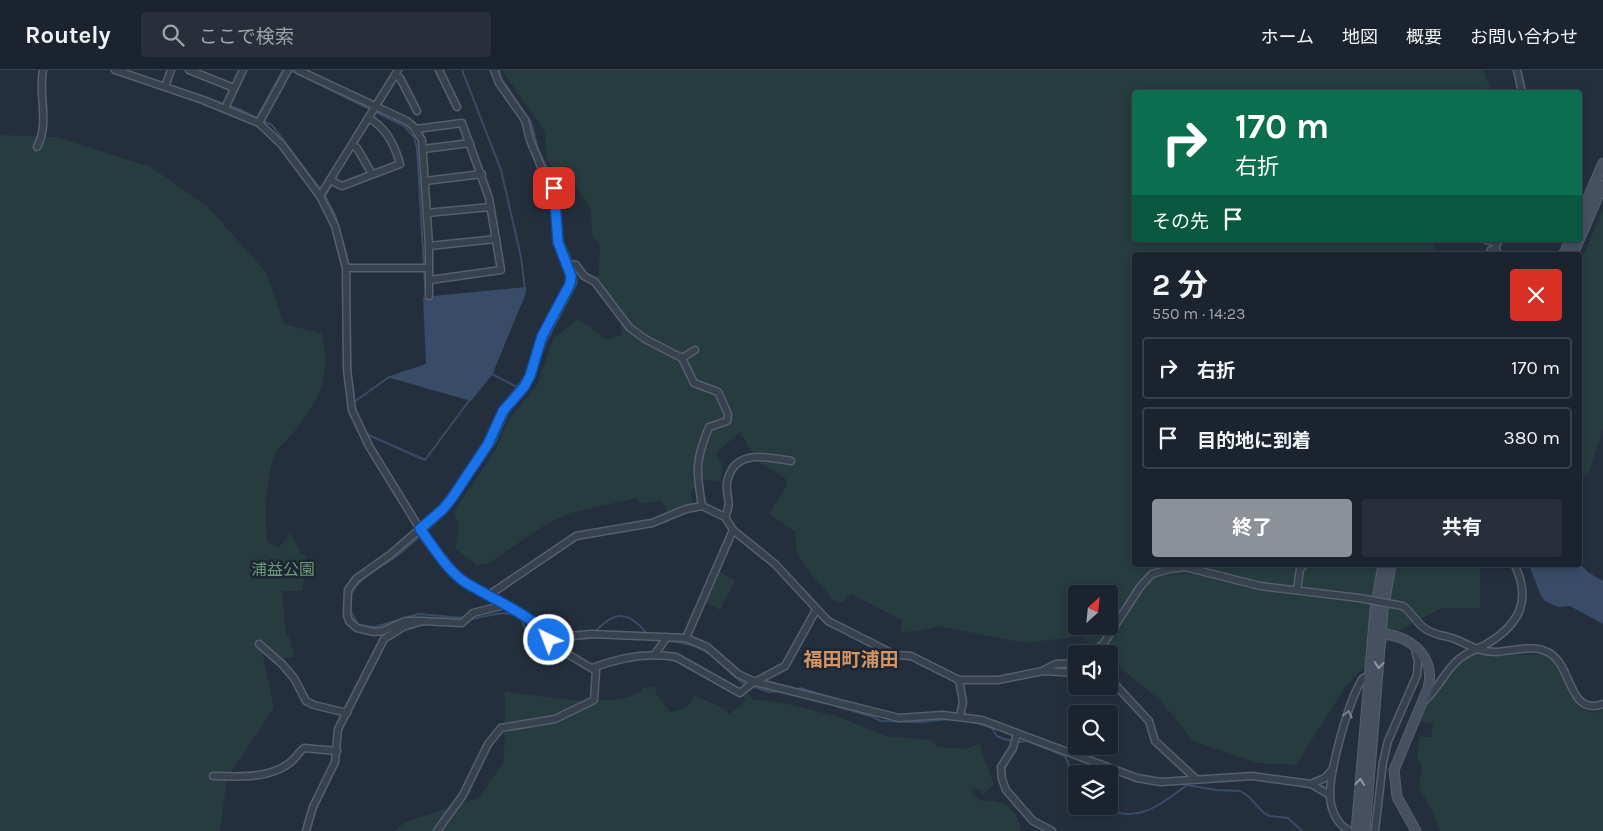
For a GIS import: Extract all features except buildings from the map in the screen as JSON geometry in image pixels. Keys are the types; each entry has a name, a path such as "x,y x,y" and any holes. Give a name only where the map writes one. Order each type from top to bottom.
{"street":[{"path":"37,147 42,137 44,125 41,81 43,70"},
{"path":"115,70 226,106 260,120 322,194 334,226 346,268 347,369 352,410 368,446 420,529 457,576 505,606 524,615 550,640 596,671 594,700 555,719 501,728 488,744 463,794 437,831"},
{"path":"137,78 140,70"},
{"path":"165,87 171,70"},
{"path":"189,70 234,88"},
{"path":"226,106 243,70"},
{"path":"298,70 374,112 407,121 416,129 422,140 423,149 429,246 425,268 430,280 429,296"},
{"path":"438,70 457,107"},
{"path":"494,70 499,83 525,120 530,140 542,169 554,188 558,242 571,276 570,284 542,336 530,376 503,411 488,444 452,498 443,509 391,554 356,579 347,596 347,615 352,625 374,632 405,621 467,619 505,606"},
{"path":"1517,70 1522,90"},
{"path":"260,120 287,71"},
{"path":"322,194 332,181 397,75 417,111"},
{"path":"332,181 342,186 400,164 397,153 374,112"},
{"path":"416,129 462,123 482,174 501,270 430,280"},
{"path":"423,149 470,143"},
{"path":"354,146 372,174"},
{"path":"1582,211 1603,163"},
{"path":"425,181 482,174"},
{"path":"1582,234 1603,185"},
{"path":"427,213 490,207"},
{"path":"429,246 496,239"},
{"path":"566,264 576,265 584,276 595,282 636,333 682,358 694,383 718,392 728,414 728,419 724,423 711,425 698,454 697,474 702,506"},
{"path":"346,268 425,268"},
{"path":"682,358 695,350"},
{"path":"725,517 730,506 727,484 732,472 742,460 756,456 792,461"},
{"path":"489,595 576,536 625,526 652,523 686,509 702,506 725,517 734,530 775,564 802,592 816,610 828,620 895,655 911,656 959,680 998,680 1043,671 1068,673"},
{"path":"686,638 734,530"},
{"path":"1102,645 1140,586 1152,574 1180,567"},
{"path":"1189,567 1260,586 1359,598 1403,606 1425,630 1455,639 1474,650 1495,652 1544,650 1554,655 1560,663 1581,704 1588,708 1603,704"},
{"path":"1297,590 1300,569 1302,567"},
{"path":"1365,831 1377,634 1377,590 1383,567"},
{"path":"1356,831 1369,676 1392,567"},
{"path":"1421,703 1434,693 1456,661 1507,630 1519,614 1523,600 1522,584 1516,567"},
{"path":"592,668 610,661 655,654 676,658 736,693 740,693 752,684 785,666 816,610"},
{"path":"306,831 313,807 334,762 337,751 336,734 384,639 403,627 423,621"},
{"path":"550,640 558,637 594,634 649,636 665,640 686,638 707,647 752,684 899,718 942,715 982,720 1016,739 1137,778 1161,782 1252,776 1311,784 1330,795"},
{"path":"1377,634 1395,635 1414,644 1425,658 1430,674 1428,688 1396,760 1393,779 1397,797 1416,831"},
{"path":"655,654 665,640"},
{"path":"259,644 282,664 294,678 306,701 314,705 347,713"},
{"path":"1375,831 1383,762 1388,741 1416,675 1418,661 1414,644"},
{"path":"1043,671 1056,664 1068,663"},
{"path":"1348,830 1338,828 1330,795 1334,769 1352,697 1363,678 1369,676"},
{"path":"959,680 963,702 960,716"},
{"path":"1118,688 1149,721 1155,741 1196,779"},
{"path":"1016,739 1001,767 1004,784 1032,821 1052,831"},
{"path":"213,776 238,777 269,772 294,760 304,748 337,751"},
{"path":"1311,784 1325,778 1334,769"}],"green space":[{"path":"502,70 1483,70 1490,88 1489,90 1132,90 1132,242 1435,242 1433,252 1132,252 1132,567 1480,567 1480,608 1442,608 1401,629 1345,687 1296,765 1257,763 1193,741 1160,700 1118,666 1118,645 1092,645 1081,636 1025,643 938,626 920,631 900,632 902,620 851,594 842,602 835,602 802,561 797,552 796,532 769,514 787,485 786,479 757,461 740,432 716,453 722,464 721,482 697,479 697,488 691,490 693,503 668,515 664,504 660,501 641,504 637,498 570,513 548,523 489,563 476,565 455,548 459,526 454,511 495,451 509,419 538,384 553,339 578,319 607,340 622,335 619,307 595,280 599,273 600,245 592,236 591,209 576,186 564,186 547,160 545,132"},
{"name":"浦益公園","path":"0,135 56,137 151,167 208,207 266,272 284,324 322,334 325,363 321,387 302,421 275,454 267,488 267,542 279,548 290,533 300,550 298,552 307,557 302,591 282,591 286,634 289,637 294,657 280,659 260,642 274,708 227,778 220,831 0,831"},
{"path":"1603,209 1603,428 1589,472 1582,478 1582,259"},
{"path":"718,571 735,581 720,610 704,601"},
{"path":"1474,653 1545,655 1555,662 1580,708 1595,713 1603,705 1603,831 1440,831 1431,808 1419,788 1422,768 1417,755 1420,737 1431,737 1433,724 1420,721 1427,702 1437,694 1458,664"},
{"path":"657,686 655,692 670,712 688,705 694,695 718,705 729,714 745,702 744,695 747,693 753,699 788,704 838,717 886,736 931,740 938,747 966,749 979,744 994,785 983,795 981,790 972,788 972,794 982,801 997,801 1008,807 1017,817 1021,831 394,831 406,822 478,798 504,762 505,692 593,701 627,697 641,692 642,688"}],"water":[{"path":"526,287 526,293 492,375 471,401 387,377 426,364 423,297"},
{"path":"1582,566 1589,573 1603,581 1603,624 1570,606 1558,607 1545,601 1541,596 1530,567"}],"waterway":[{"path":"126,70 134,73"},
{"path":"257,117 283,70"},
{"path":"290,70 404,126 414,137 417,148 424,266"},
{"path":"462,70 501,170 521,257 525,289"},
{"path":"499,70 501,78 531,122 538,149 554,183"},
{"path":"142,76 163,83"},
{"path":"380,106 397,78"},
{"path":"169,85 239,109 272,125 321,190"},
{"path":"356,144 368,125"},
{"path":"325,196 353,148"},
{"path":"557,189 562,238 571,260"},
{"path":"324,194 335,215 347,257"},
{"path":"425,532 446,513 495,443 510,409 531,383 547,340 577,283 575,270"},
{"path":"424,271 426,298"},
{"path":"349,273 351,379"},
{"path":"490,373 519,388"},
{"path":"354,402 389,377"},
{"path":"366,434 425,460 471,398"},
{"path":"354,404 358,416"},
{"path":"419,537 356,586 351,594 352,613 359,625 375,627 418,614 463,618"},
{"path":"471,619 503,613 515,615 521,619 526,631 537,642 548,643"},
{"path":"595,632 609,620 622,616 634,621 647,634"},
{"path":"553,642 590,638 592,636"},
{"path":"652,639 662,641"},
{"path":"666,641 697,647 717,659 737,679 747,685"},
{"path":"752,686 769,692 781,691"},
{"path":"800,688 837,699 838,707 871,716 881,721 921,722 949,719"},
{"path":"974,722 992,728 997,736 1004,739 1019,742 1027,741 1065,756 1069,765"},
{"path":"1118,813 1136,813 1157,806 1187,785 1216,790 1240,791 1248,796 1264,813 1270,816 1288,818 1302,831"}],"district":[{"name":"福田町浦田","path":"851,659"}],"route":[{"path":"549,640 548,635 524,615 505,606 462,580 452,571 420,529 443,509 452,498 488,444 503,411 524,387 530,376 542,336 570,284 571,276 558,242 554,188"}]}
